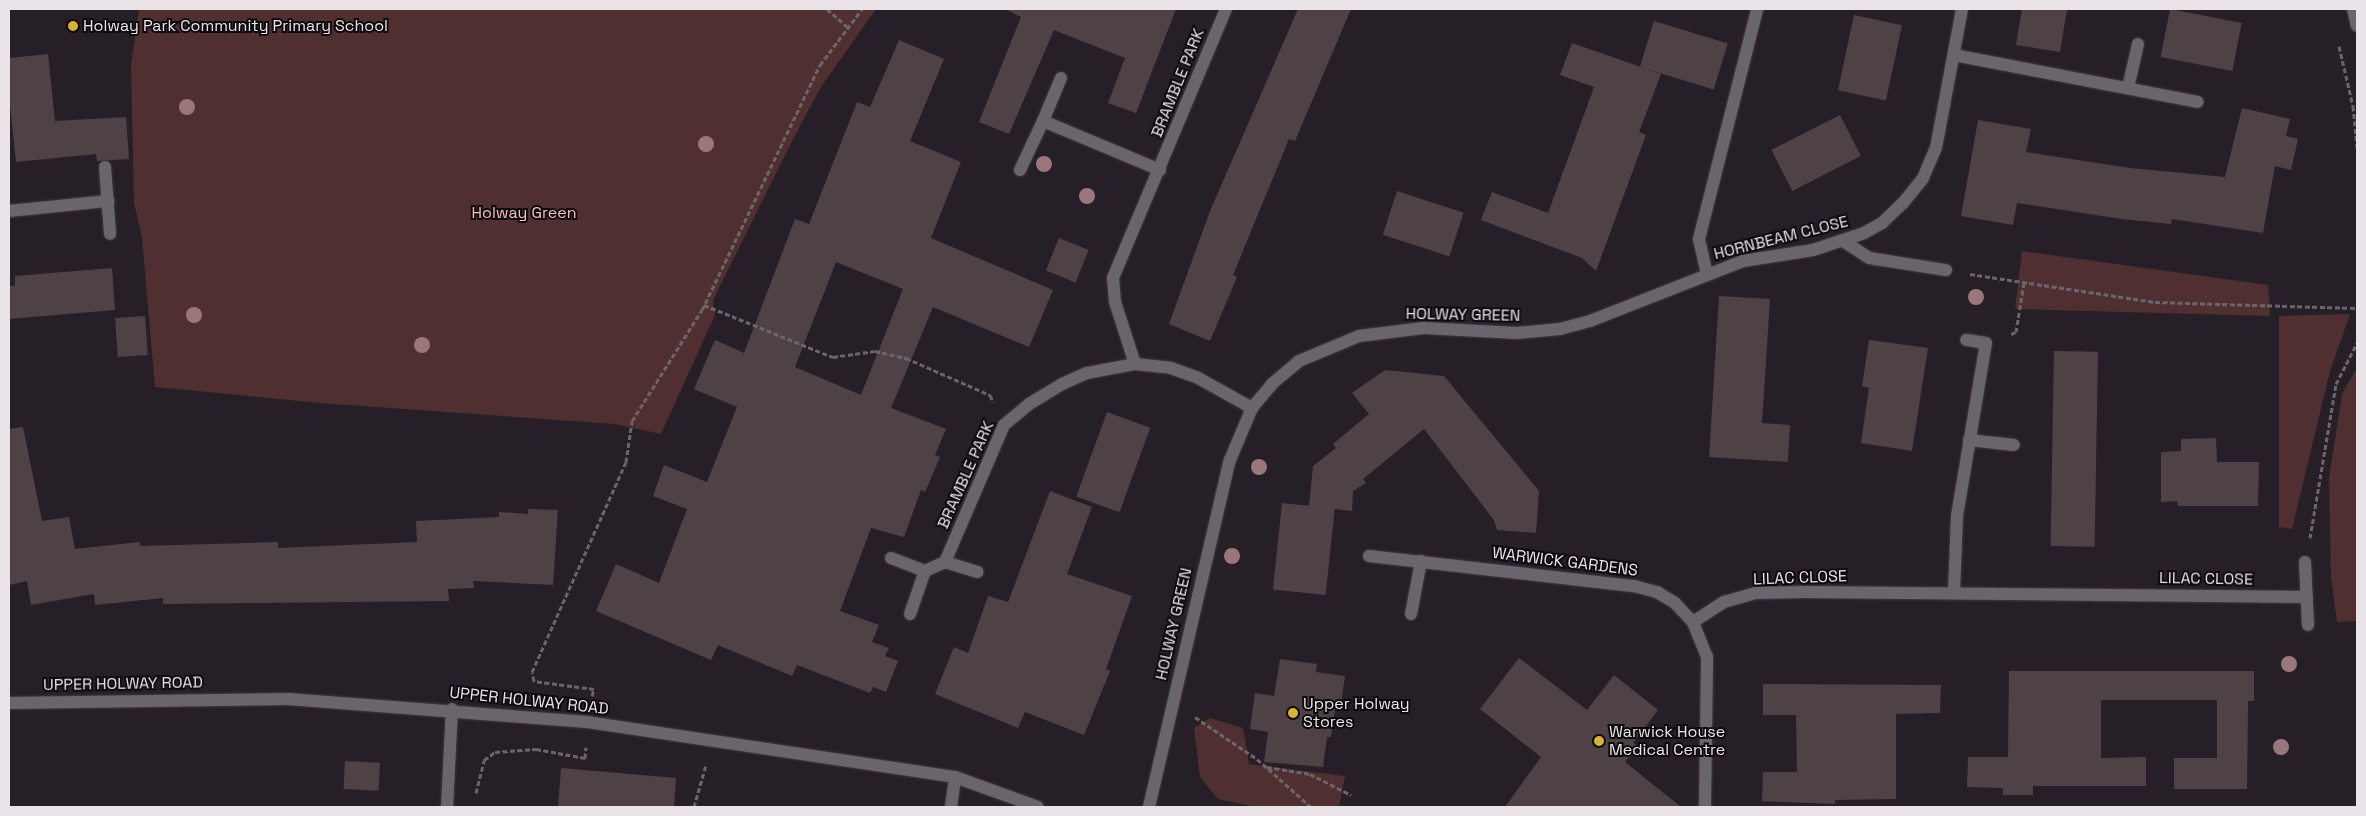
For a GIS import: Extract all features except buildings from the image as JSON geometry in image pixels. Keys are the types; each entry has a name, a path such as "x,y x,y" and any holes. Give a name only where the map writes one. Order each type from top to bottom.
{"street":[{"name":"BRAMBLE PARK","path":"1135,364 1114,302 1113,278 1160,170 1226,9"},
{"path":"1707,274 1699,238 1757,9"},
{"name":"HORNBEAM CLOSE","path":"1707,274 1743,262 1843,242 1882,223 1903,204 1923,178 1936,148 1962,9"},
{"path":"2353,9 2357,26"},
{"path":"2128,88 2138,44"},
{"path":"1954,55 2198,102"},
{"path":"1020,170 1061,78"},
{"path":"1043,121 1160,170"},
{"path":"105,167 110,234"},
{"path":"9,211 108,201"},
{"path":"1843,242 1869,258 1946,270"},
{"name":"HOLWAY GREEN","path":"1149,807 1230,460 1252,408 1273,383 1299,361 1359,336 1424,328 1517,333 1560,329 1590,321 1707,274"},
{"path":"1954,592 1957,516 1986,343 1966,340"},
{"name":"BRAMBLE PARK","path":"945,562 1004,425 1029,404 1062,384 1087,373 1135,364 1171,368 1198,378 1252,408"},
{"path":"1970,440 2014,444"},
{"name":"WARWICK GARDENS","path":"1369,556 1634,586 1669,599 1693,622"},
{"path":"891,558 925,571 945,562 978,572"},
{"path":"1411,614 1421,562"},
{"path":"2305,562 2308,625"},
{"path":"910,614 925,571"},
{"name":"LILAC CLOSE","path":"1693,622 1724,602 1755,593 1954,592 2307,597"},
{"path":"1693,622 1707,657 1705,807"},
{"name":"UPPER HOLWAY ROAD","path":"9,702 288,699 452,709 587,722 955,777 1038,807"},
{"path":"447,807 452,709"},
{"path":"950,807 955,777"}],"path":[{"path":"827,9 849,28"},
{"path":"475,797 484,760 495,752 536,749 585,758 587,722 594,690 534,682 532,672 626,462 632,421 704,305 820,65 862,9"},
{"path":"2337,38 2352,106 2357,146"},
{"path":"1946,270 2155,302 2357,308"},
{"path":"1986,343 2016,332 2024,282"},
{"path":"704,305 833,357 875,350 906,358 990,395 1004,425"},
{"path":"2305,562 2336,384 2357,343"},
{"path":"1173,702 1266,767 1311,807"},
{"path":"694,807 712,741"},
{"path":"1266,767 1310,774 1351,795"}],"green space":[{"name":"Holway Green","path":"139,9 876,9 821,87 792,141 713,300 715,315 661,434 615,424 320,403 155,387 142,237 134,203 131,65"},
{"path":"2022,251 2268,285 2270,316 2015,309"},
{"path":"2350,314 2330,371 2292,529 2279,527 2279,316"},
{"path":"2357,368 2357,621 2337,622 2331,577 2329,478 2342,394"},
{"path":"1210,718 1243,728 1249,764 1345,776 1339,807 1256,807 1218,799 1200,777 1194,728"}],"place":[{"name":"Holway Park Community Primary School","path":"73,26"},
{"name":"Upper Holway Stores","path":"1293,713"},
{"name":"Warwick House Medical Centre","path":"1599,741"}]}
